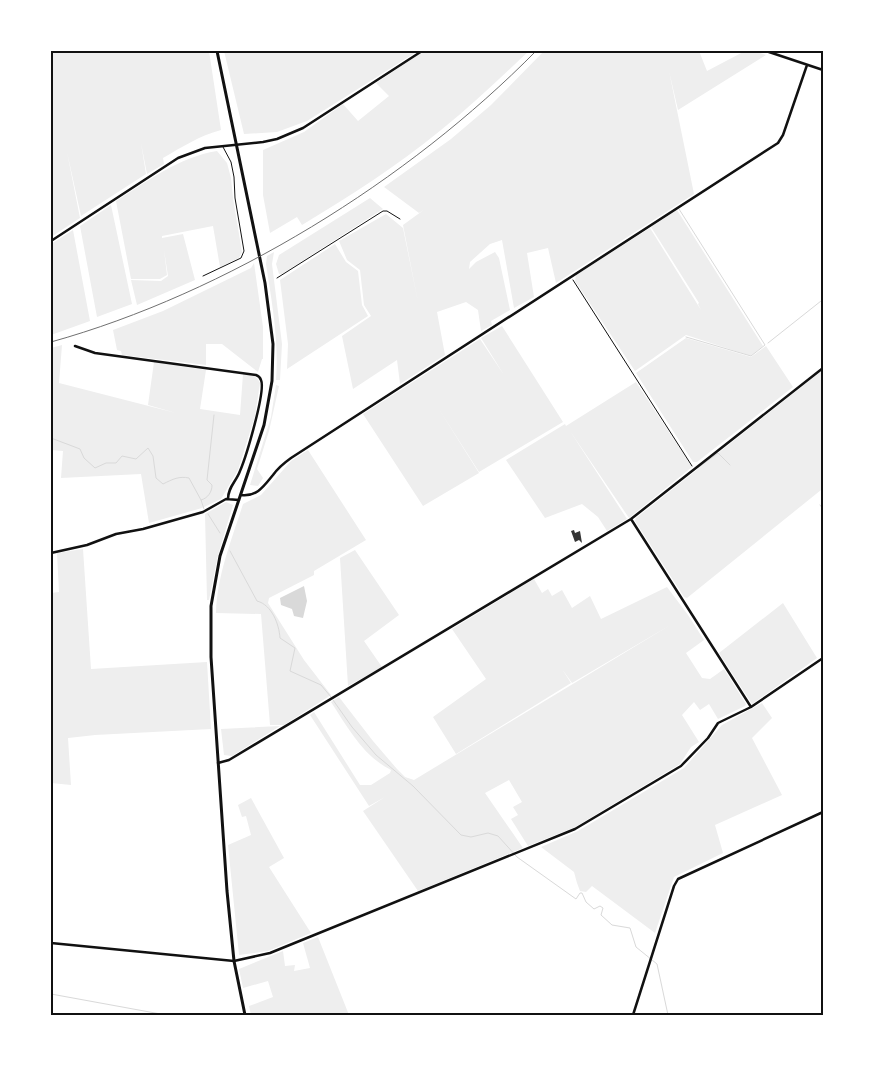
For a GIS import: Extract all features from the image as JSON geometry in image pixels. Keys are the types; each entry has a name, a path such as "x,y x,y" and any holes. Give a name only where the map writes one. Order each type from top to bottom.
{"street":[{"path":"217,51 262,265 272,324 273,358 272,381 264,425 220,556 211,606 211,657 227,891 234,962 245,1015"},
{"path":"51,242 178,158 205,148 277,139 303,128 422,51"},
{"path":"766,51 823,70"},
{"path":"241,495 250,495 259,491 278,468 291,458 780,141 807,65"},
{"path":"75,346 94,353 256,374 261,378 262,382 251,441 240,471 228,489 228,498"},
{"path":"218,763 229,760 268,737 631,519 823,368"},
{"path":"51,553 87,545 116,534 143,530 203,512 228,498 239,500"},
{"path":"631,519 751,707"},
{"path":"51,943 234,962 270,953 575,829 681,766 708,738 718,723 751,707 823,658"},
{"path":"633,1015 674,886 678,879 823,812"}],"lane":[{"path":"203,276 241,258 244,251 235,198 234,177 223,146"},
{"path":"277,278 383,211 387,211 400,219"}],"path":[{"path":"572,277 694,468"}],"shaded area":[{"path":"51,51 209,51 221,130 198,139 163,158 164,164 147,174 141,143 146,174 81,216 67,152 80,218 51,237"},
{"path":"224,51 418,51 307,121 277,132 244,134"},
{"path":"424,51 529,51 452,121 390,168 302,225 297,217 270,233 263,195 263,150 304,132 343,104 358,121 389,96 376,83"},
{"path":"544,51 699,51 707,71 745,51 754,51 766,55 678,110 669,71 694,194 556,283 548,248 527,253 534,297 514,308 502,240 490,244 470,262 469,269 476,262 495,252 499,258 510,310 491,321 492,325 481,331 478,310 466,302 437,312 445,355 400,384 397,360 353,389 342,336 371,316 364,305 360,270 347,260 339,241 386,214 403,228 418,302 403,225 425,209 419,213 384,187 451,139 491,105"},
{"path":"217,151 227,163 231,178 242,252 239,258 220,267 213,226 162,236 162,238 183,234 195,280 137,305 131,280 161,281 168,276 164,250 167,275 160,279 131,279 116,201 177,164"},
{"path":"370,198 383,209 282,274 279,274 276,264 279,255"},
{"path":"111,205 132,304 97,317 80,226"},
{"path":"677,210 763,346 751,356 686,335 635,371 575,281 576,275 650,228 701,310 699,303 651,227"},
{"path":"73,230 90,321 51,335 51,244"},
{"path":"335,244 346,262 358,271 362,305 368,316 287,369 288,344 280,280"},
{"path":"274,252 272,264 282,344 280,380 276,380 276,336 266,264 267,256"},
{"path":"254,263 263,327 263,359 258,372 222,344 206,344 206,365 122,355 121,351 117,350 113,330 163,311 251,268"},
{"path":"502,326 563,422 479,472 437,406 479,473 423,506 363,414 480,339 504,375 481,338"},
{"path":"686,338 751,357 766,346 793,387 697,462 693,462 636,373"},
{"path":"62,345 59,383 176,413 148,405 154,362 206,370 200,409 240,415 243,374 257,378 260,383 255,416 238,470 221,499 202,508 149,523 141,474 61,478 63,451 51,450 51,348"},
{"path":"823,370 823,492 821,490 687,598 684,597 635,521 636,518"},
{"path":"636,382 692,467 629,518 570,431 627,519 607,531 598,517 582,504 545,518 506,460 565,424 566,426"},
{"path":"276,385 279,386 269,431 257,469 263,478 258,486 250,485 271,417"},
{"path":"308,450 366,540 314,571 314,575 269,598 268,603 304,660 331,695 284,725 270,725 261,614 216,613 217,599 226,557 243,504 261,495 291,461"},
{"path":"226,502 233,505 218,555 209,600 207,600 205,514"},
{"path":"83,549 91,669 207,662 211,729 68,738 71,785 51,783 51,593 59,592 57,553"},
{"path":"355,550 399,615 364,641 382,667 348,686 340,558"},
{"path":"534,579 542,593 548,589 552,596 562,590 572,608 590,596 601,619 667,587 704,640 686,653 702,678 710,679 724,669 746,704 718,719 709,704 700,710 694,702 682,715 699,742 691,747 680,764 575,827 528,846 511,819 518,815 513,807 522,802 509,780 485,793 523,848 418,891 363,811 385,797 369,806 310,715 314,712 360,785 371,785 390,773 391,770 372,757 350,731 331,702 339,697 397,769 405,777 414,780 672,624 572,683 562,669 571,683 456,754 433,717 486,679 452,629"},
{"path":"304,586 307,601 303,618 294,616 292,609 281,605 280,598"},
{"path":"783,603 817,658 752,704 719,653"},
{"path":"762,703 772,718 752,738 782,795 715,825 723,853 674,877 655,933 592,886 586,892 580,891 574,872 541,847 578,831 684,768 722,725"},
{"path":"280,726 232,756 224,755 221,729"},
{"path":"251,798 284,858 269,867 311,933 268,951 239,955 228,845 251,835 246,816 242,817 238,805"},
{"path":"318,937 349,1015 251,1015 249,1006 273,997 268,981 243,988 239,969 283,951 285,966 295,965 294,971 310,968 303,943"}],"building":[{"path":"574,530 575,533 580,531 582,543 579,540 575,542 571,531"}],"waterway":[{"path":"679,209 765,345 751,356 686,337"},
{"path":"768,343 821,301"},
{"path":"204,509 201,500 208,496 212,488 212,485 207,480 214,415"},
{"path":"51,438 80,449 84,458 95,468 106,463 116,463 122,456 136,459 148,448 153,456 156,478 163,484 176,478 189,478 201,500"},
{"path":"698,468 718,453 730,465"},
{"path":"820,505 823,509"},
{"path":"208,514 220,533"},
{"path":"230,551 257,601 267,606 274,616 280,638 295,648 290,671 321,685 331,697"},
{"path":"333,700 352,727 376,755 413,786 461,835 471,837 488,833 498,836 517,857 576,899 582,893 586,902 594,909 600,906 603,908 601,915 612,925 630,928 636,947 657,964 668,1015"},
{"path":"51,994 166,1015"}],"railway":[{"path":"51,342 117,321 183,294 248,263 311,227 373,187 431,144 486,99 536,51"}]}
